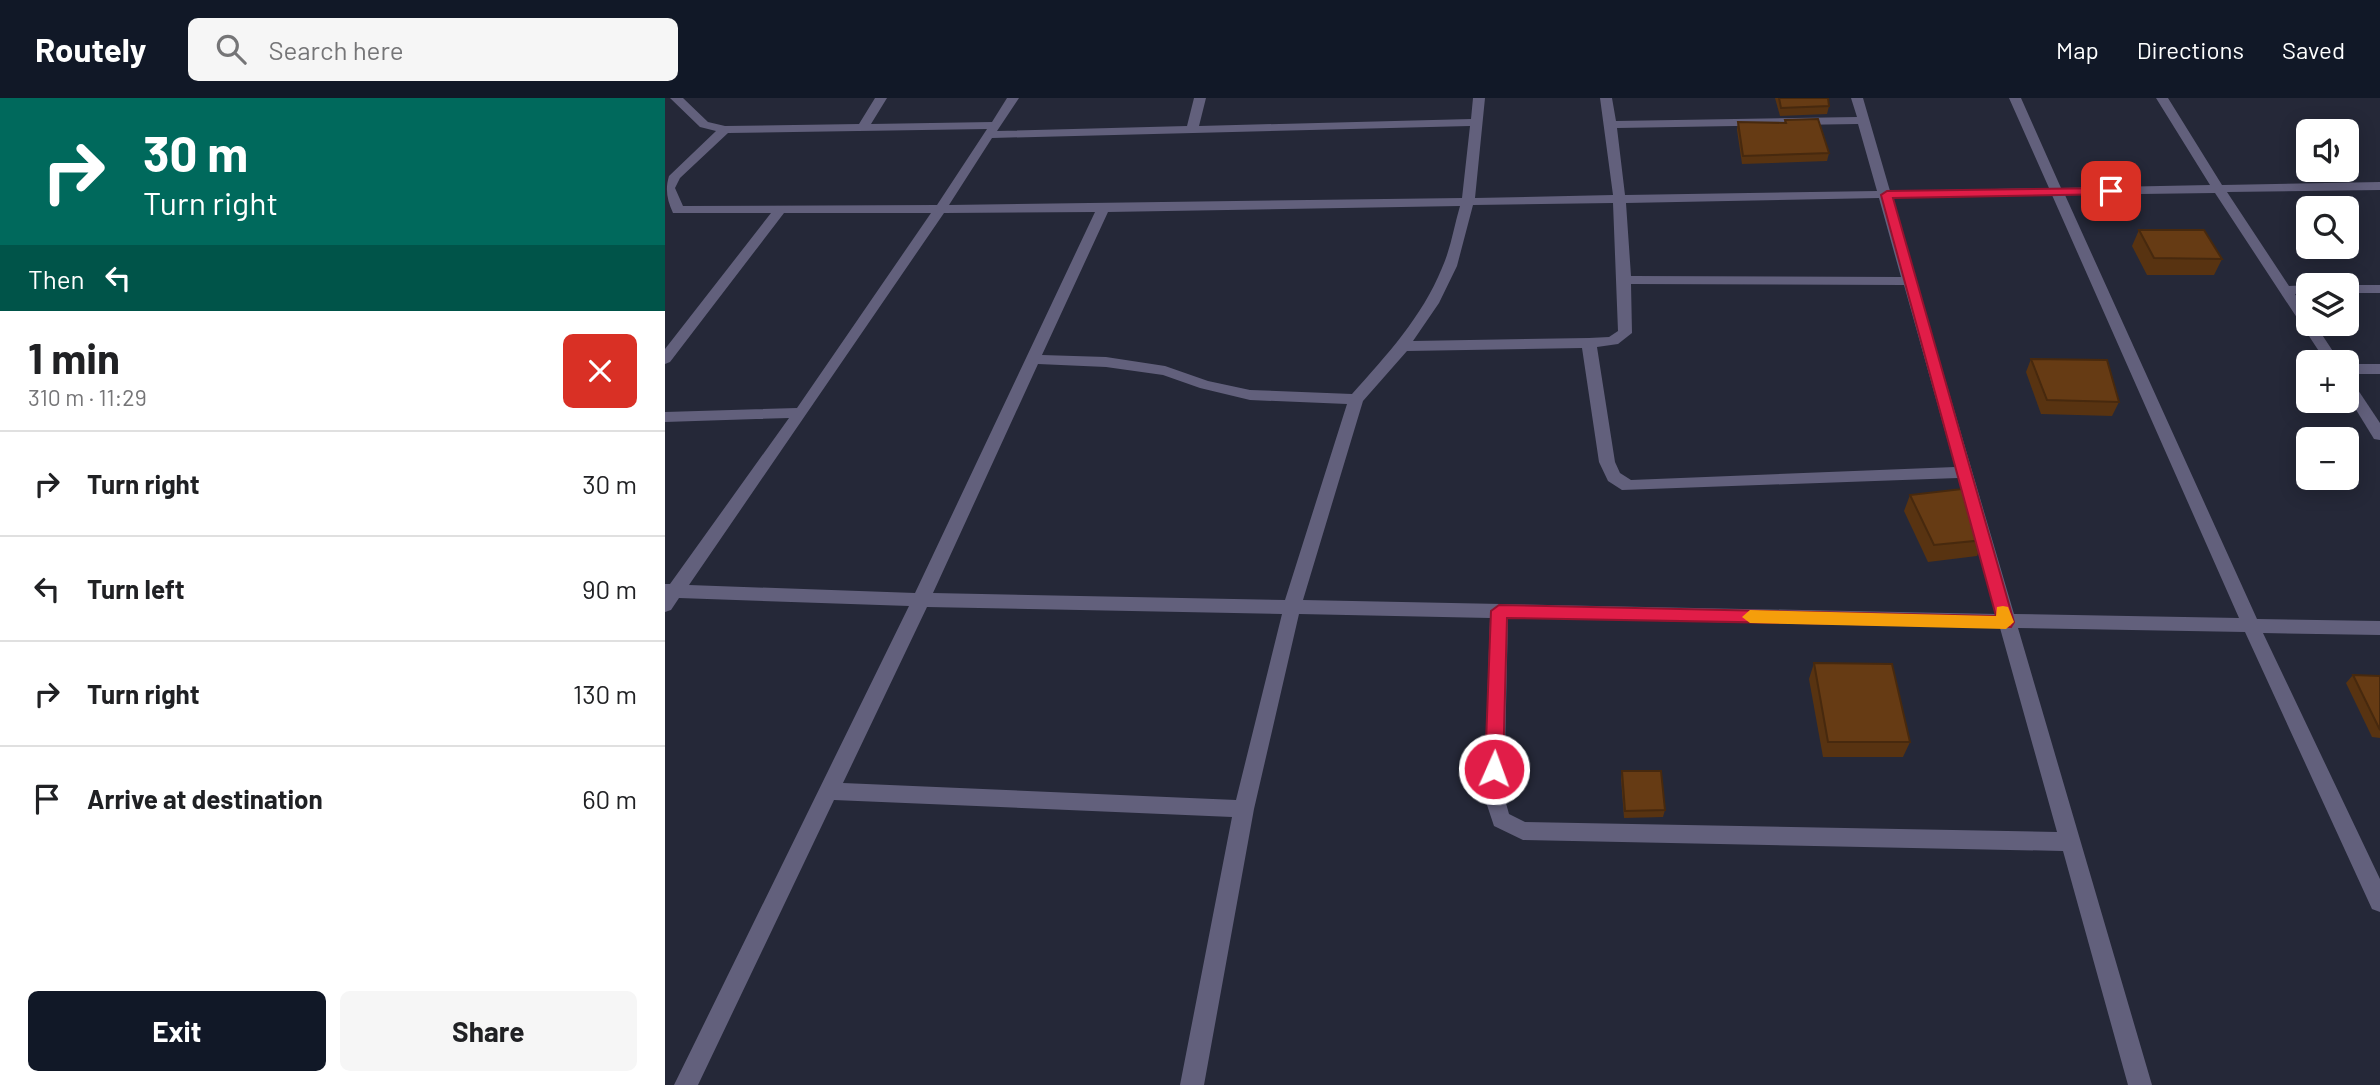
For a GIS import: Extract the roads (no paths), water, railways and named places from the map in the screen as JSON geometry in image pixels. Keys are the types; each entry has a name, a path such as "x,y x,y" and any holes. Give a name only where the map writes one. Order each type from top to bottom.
{"street":[{"path":"676,98 704,125 725,130 863,127 991,130 1192,129 1477,122"},
{"path":"863,127 881,98"},
{"path":"668,596 801,413 1013,98"},
{"path":"1192,129 1200,98"},
{"path":"1192,1085 1244,809 1292,607 1356,399 1403,346 1432,303 1450,266 1468,200 1479,98"},
{"path":"1403,346 1589,343 1613,341 1625,333 1625,280 1611,125 1606,98"},
{"path":"1857,98 1887,195 2006,622 2140,1085"},
{"path":"2015,98 2251,626 2380,902"},
{"path":"2162,98 2325,350"},
{"path":"1611,125 1863,120"},
{"path":"725,130 675,176 669,188 678,210 1103,208 1618,197 2380,186"},
{"path":"686,1085 921,600 1103,208"},
{"path":"665,359 780,210"},
{"path":"1625,280 1910,281"},
{"path":"2359,289 2380,289"},
{"path":"2286,290 2296,290"},
{"path":"1589,343 1607,462 1614,477 1627,486 1964,472"},
{"path":"1034,359 1106,362 1165,371 1205,385 1249,395 1356,399"},
{"path":"2359,369 2380,369"},
{"path":"2359,403 2380,435"},
{"path":"665,417 801,413"},
{"path":"668,596 2380,628"},
{"path":"1499,611 1494,796 1501,820 1523,831 2070,842"},
{"path":"829,791 1244,809"}]}
